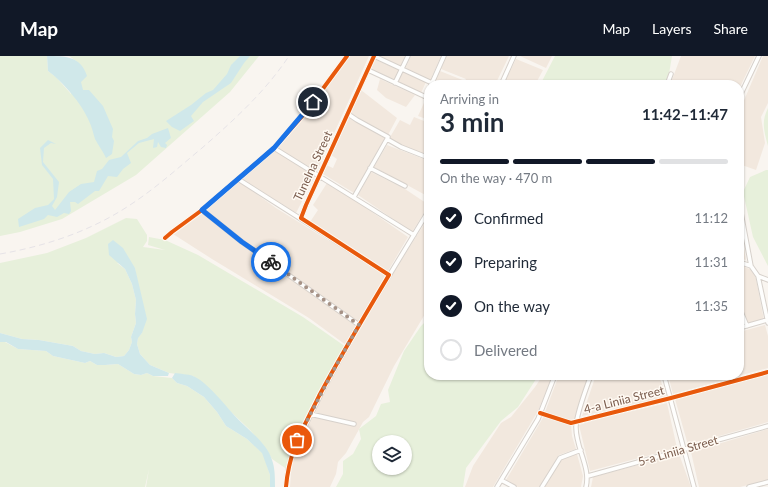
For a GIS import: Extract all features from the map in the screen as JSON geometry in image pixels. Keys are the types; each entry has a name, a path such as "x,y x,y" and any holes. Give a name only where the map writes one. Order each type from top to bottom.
{"street":[{"path":"165,238 202,210 274,148 305,113 347,56"},
{"path":"374,56 424,80"},
{"name":"Tunelna Street","path":"301,218 374,56"},
{"path":"395,83 408,56"},
{"path":"434,80 444,56"},
{"path":"503,80 514,56"},
{"path":"744,88 759,56"},
{"path":"368,70 424,96"},
{"path":"669,80 671,74"},
{"path":"348,114 388,137 387,139 401,147 424,156"},
{"path":"354,197 387,139"},
{"path":"274,148 414,234"},
{"path":"370,168 405,186"},
{"path":"238,179 389,275"},
{"path":"202,210 242,242 359,325"},
{"path":"286,487 288,470 294,448 310,414 359,325 424,218"},
{"path":"744,229 751,266 758,276 768,321 744,327"},
{"path":"744,264 751,266"},
{"path":"758,276 768,280"},
{"path":"744,319 747,326"},
{"name":"4-a Liniia Street","path":"744,378 768,372"},
{"path":"497,487 526,440 540,413 553,380"},
{"path":"586,487 588,476 580,450 576,427 590,380"},
{"path":"666,380 694,487"},
{"name":"4-a Liniia Street","path":"577,422 738,380"},
{"path":"540,413 568,422 577,422"},
{"path":"310,414 354,424"},
{"name":"5-a Liniia Street","path":"588,476 768,426"},
{"path":"542,487 560,458 580,450"},
{"path":"502,480 514,487"},
{"path":"750,487 768,482"}],"shaded area":[{"path":"348,56 369,56 317,171 280,151 278,146 305,114"},
{"path":"377,56 405,56 400,67"},
{"path":"411,56 441,56 430,80 405,69"},
{"path":"446,56 509,56 497,80 466,80 441,69"},
{"path":"520,56 552,56 546,68"},
{"path":"681,56 755,56 743,80 672,80"},
{"path":"763,56 768,56 768,103 761,117 765,143 756,170 744,166 744,100"},
{"path":"374,59 399,70 395,80 370,69"},
{"path":"516,59 543,70 538,80 506,80"},
{"path":"403,71 424,81 424,86 421,93 398,82"},
{"path":"440,71 462,80 434,80"},
{"path":"380,79 415,95 406,107 386,98 377,90"},
{"path":"361,90 397,118 388,135 350,114"},
{"path":"424,103 424,118 418,116"},
{"path":"414,117 424,121 424,154 389,139 400,120 410,125"},
{"path":"349,118 385,138 354,193 323,174 326,165 333,168 337,159 331,155"},
{"path":"387,145 424,159 424,194 374,167"},
{"path":"274,150 315,176 296,213 242,179"},
{"path":"371,172 405,189 424,202 424,213 412,232 358,195"},
{"path":"238,181 276,208 326,239 355,254 387,276 359,323 248,244 206,212 206,208"},
{"path":"327,183 343,192 408,237 388,271 310,222 318,210 313,205"},
{"path":"202,211 356,326 346,345 309,318 173,234"},
{"path":"424,224 424,316 394,366 369,417 363,422 346,453 338,462 336,474 330,487 290,487 296,446 361,324"},
{"path":"744,248 746,260 744,259"},
{"path":"744,267 750,269 755,274 764,320 747,323 744,316"},
{"path":"765,325 768,336 768,368 744,375 744,331"},
{"path":"768,374 768,422 688,445 675,399"},
{"path":"540,380 551,380 538,411 493,487 465,487 473,466 501,423 511,417"},
{"path":"557,380 587,380 575,420 570,421 545,412"},
{"path":"594,380 661,380 666,397 582,416"},
{"path":"669,380 724,380 673,394"},
{"path":"667,403 677,448 590,471 579,425 598,419"},
{"path":"544,416 571,424 572,436 576,449 559,455 540,487 518,487 506,480"},
{"path":"768,429 768,480 740,487 699,487 691,452"},
{"path":"577,454 583,476 581,487 545,487 561,459"},
{"path":"679,454 691,487 591,487 593,477"}],"green space":[{"path":"0,56 47,56 48,71 56,77 71,94 76,61 69,56 259,56 230,92 136,175 62,219 20,232 0,236"},
{"path":"555,56 672,56 669,74 666,80 543,80"},
{"path":"768,108 768,146 764,131 764,118"},
{"path":"768,170 768,266 753,237 744,196 744,190 750,177"},
{"path":"126,218 137,219 147,235 147,241 143,247 165,250 148,245 149,237 165,240 198,255 303,317 346,347 297,440 288,470 272,459 266,449 250,430 193,376 169,373 150,365 140,354 137,344 138,337 142,333 135,268 117,263 125,269 132,284 136,300 136,323 131,337 132,342 129,350 124,356 116,357 104,353 95,354 81,351 73,346 39,340 22,339 0,333 0,263 47,253 86,238"},
{"path":"424,323 424,380 535,380 518,407 501,421 466,468 463,487 336,487 343,474 343,461 353,454 361,439 359,429 376,416 381,404 390,402 388,390 404,351"},
{"path":"0,342 5,342 18,349 46,351 53,356 85,363 90,361 97,365 118,364 134,374 141,375 147,373 153,376 172,378 177,383 187,386 204,397 217,412 226,426 247,439 263,453 270,475 270,487 146,487 149,469 145,487 0,487"}],"water":[{"path":"47,56 72,58 81,64 84,69 87,76 81,82 83,90 89,90 103,106 113,129 112,137 114,141 112,154 106,158 95,139 90,123 82,108 66,87 48,71"},
{"path":"240,56 250,56 231,83 203,102 191,116 194,121 180,131 172,127 166,121 191,105 206,93 213,90 227,74 231,65"},
{"path":"168,128 171,138 165,143 167,145 166,148 161,147 158,142 157,147 153,148 154,139 139,143 127,153 131,163 123,169 117,177 108,176 99,191 95,191 78,204 75,202 70,202 71,211 69,214 64,213 57,217 48,215 44,219 19,227 18,219 35,208 48,205 54,199 53,179 42,165 40,148 48,140 56,144 51,143 44,148 43,162 59,182 57,197 52,206 55,210 69,192 81,184 94,182 97,171 102,169 109,160 121,157 138,141"},
{"path":"113,240 123,248 135,268 147,319 142,333 138,338 137,344 140,354 150,365 169,373 168,376 153,376 147,373 141,375 134,374 118,364 97,365 90,361 85,363 53,356 46,351 18,349 6,342 0,342 0,333 22,339 39,340 73,346 81,351 95,354 104,353 116,357 124,356 129,350 132,342 131,337 136,323 136,300 132,284 125,269 109,255 108,244"},
{"path":"175,373 193,376 204,383 256,436 266,448 273,463 275,487 270,487 270,475 262,453 247,439 226,426 217,412 204,397 187,386 177,383 172,378"}],"railway":[{"path":"0,254 34,247 84,230 115,214 140,198 176,170 237,116 270,82 289,56"}],"cycle path":[{"path":"165,238 202,210 274,148 305,113 347,56"},
{"path":"286,487 290,462 302,430 336,365 389,275 301,218 374,56"},
{"path":"744,378 768,372"},
{"path":"540,413 571,423 738,380"}],"way so far":[{"path":"271,262 359,325 297,440"}],"route":[{"path":"271,262 242,242 202,210 274,148 313,102"}]}
